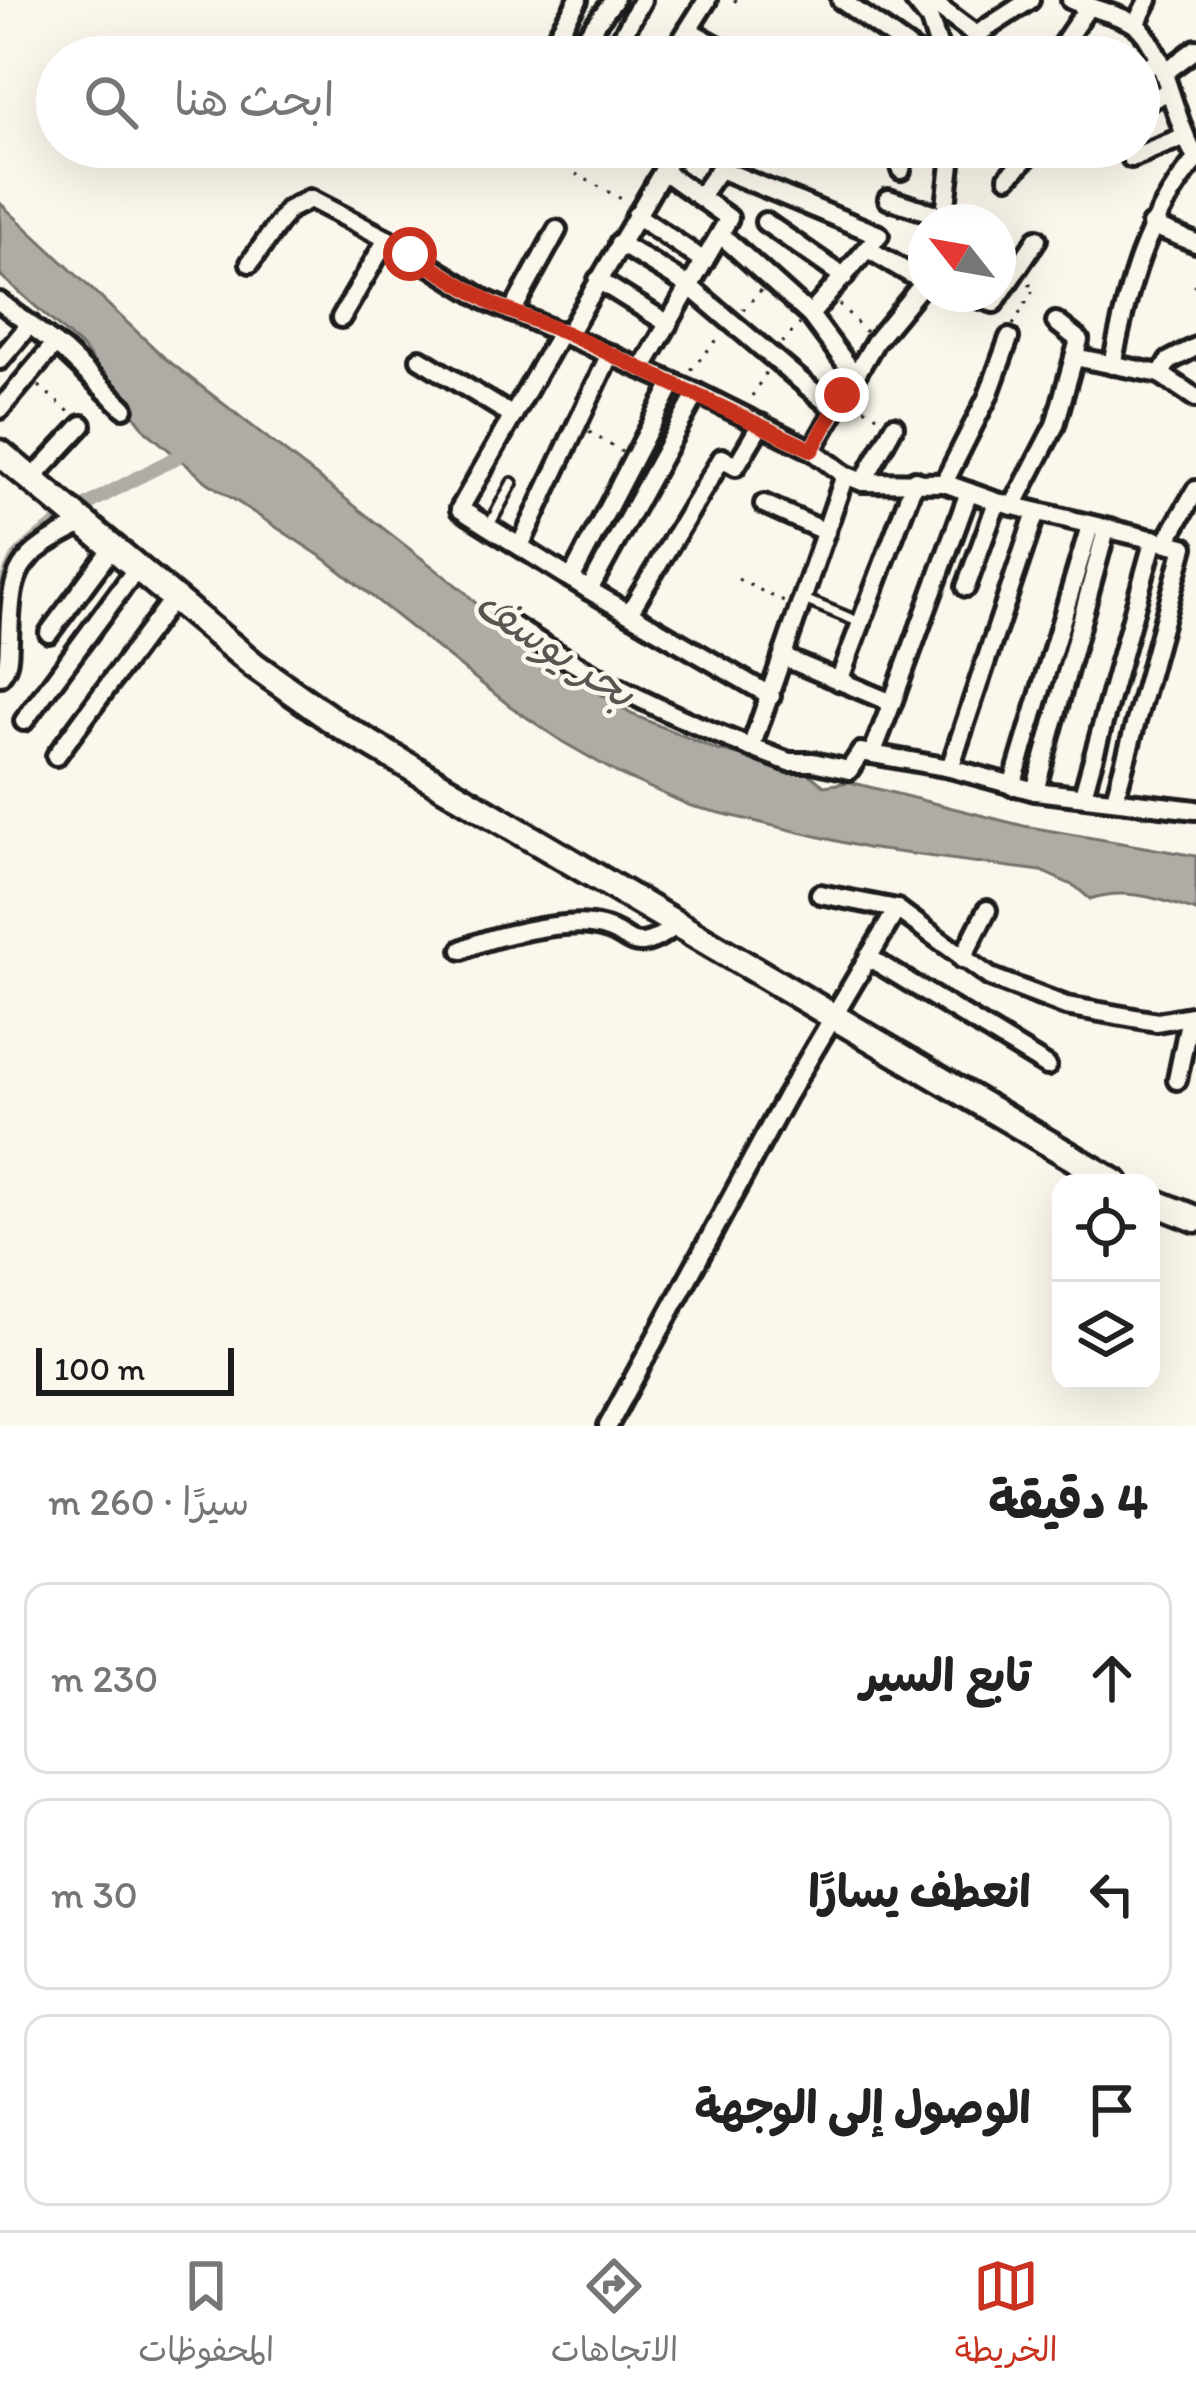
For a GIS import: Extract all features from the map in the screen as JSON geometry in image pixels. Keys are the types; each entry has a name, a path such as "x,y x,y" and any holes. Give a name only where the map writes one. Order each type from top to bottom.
{"street":[{"path":"556,36 578,0"},
{"path":"586,36 614,0"},
{"path":"622,36 642,0"},
{"path":"684,36 707,0"},
{"path":"841,0 894,36"},
{"path":"914,0 930,20 935,36"},
{"path":"928,0 951,6 976,35 1030,0"},
{"path":"1136,24 1148,0"},
{"path":"1064,36 1080,3 1136,24 1143,36"},
{"path":"930,20 951,6"},
{"path":"688,30 699,36"},
{"path":"1160,80 1194,59"},
{"path":"1112,365 1129,282 1150,225 1196,158 1183,137 1160,68"},
{"path":"1160,75 1164,75"},
{"path":"1160,146 1183,137"},
{"path":"665,168 460,509 771,696"},
{"path":"947,204 951,168"},
{"path":"1008,177 1017,168"},
{"path":"700,195 719,169 879,235 810,314"},
{"path":"642,369 729,216 663,171"},
{"path":"888,199 908,206"},
{"path":"250,263 278,222 303,200 320,202 451,281 761,424 854,479 893,485 915,480 944,483 1005,504 1184,547 1115,798"},
{"path":"638,212 704,261"},
{"path":"765,222 844,277"},
{"path":"1150,225 1196,243"},
{"path":"512,312 557,230"},
{"path":"720,234 810,314 854,374"},
{"path":"341,318 387,239"},
{"path":"1016,271 1037,239"},
{"path":"620,243 689,286 772,357 838,402"},
{"path":"868,249 908,272"},
{"path":"598,280 667,323"},
{"path":"0,302 55,344 124,408"},
{"path":"812,450 854,374 908,303"},
{"path":"966,587 1005,504 1054,425 1079,340 1056,322"},
{"path":"0,361 30,324"},
{"path":"944,483 1010,338"},
{"path":"0,409 55,344"},
{"path":"1160,374 1169,362 1196,347"},
{"path":"520,545 610,354"},
{"path":"1074,357 1160,374 1196,398"},
{"path":"420,359 513,416"},
{"path":"572,579 673,383"},
{"path":"589,590 697,394"},
{"path":"31,480 82,424"},
{"path":"629,614 722,458 736,466 761,424"},
{"path":"751,748 826,532 854,479 894,426"},
{"path":"0,453 254,665 340,725 1101,1174"},
{"path":"839,681 915,480"},
{"path":"1083,795 1160,540 1196,490"},
{"path":"872,754 969,491"},
{"path":"764,504 826,532"},
{"path":"950,769 1036,512"},
{"path":"0,676 8,664 16,573 35,550 75,518"},
{"path":"1012,786 1098,528"},
{"path":"1035,790 1098,528"},
{"path":"49,633 112,548"},
{"path":"24,721 137,568"},
{"path":"56,756 173,598"},
{"path":"504,620 560,658 650,707 789,762 814,762 844,772 861,752 1035,790 1196,810"},
{"path":"783,657 892,703"},
{"path":"820,894 897,909 962,958 1015,989 1066,1006 1157,1022 1193,1016 1177,1080"},
{"path":"608,1426 831,1017 897,909"},
{"path":"962,958 987,910"},
{"path":"462,950 503,935 589,925 640,946 676,926"},
{"path":"868,957 1047,1066"},
{"path":"1160,1205 1196,1219"}],"lane":[{"path":"490,526 512,483"},
{"path":"801,604 861,622"}],"path":[{"path":"734,0 742,5"},
{"path":"576,174 638,212"},
{"path":"691,370 771,278"},
{"path":"1010,338 1035,287 1016,278"},
{"path":"830,294 875,342"},
{"path":"752,396 772,357 810,314"},
{"path":"28,378 82,424"},
{"path":"838,402 894,426"},
{"path":"578,425 634,459"},
{"path":"738,579 801,604"}],"shaded area":[{"name":"بحر يوسف","path":"0,203 166,359 465,592 500,628 631,714 717,750 804,770 824,786 850,782 1024,826 1196,856 1196,911 1130,894 1090,899 1041,871 866,848 691,806 563,742 510,706 325,559 207,482 146,431 84,349 0,275"}],"waterway":[{"path":"0,600 15,561 52,527 177,457"}],"route":[{"path":"410,254 495,305 568,334 812,450 842,395"}]}
